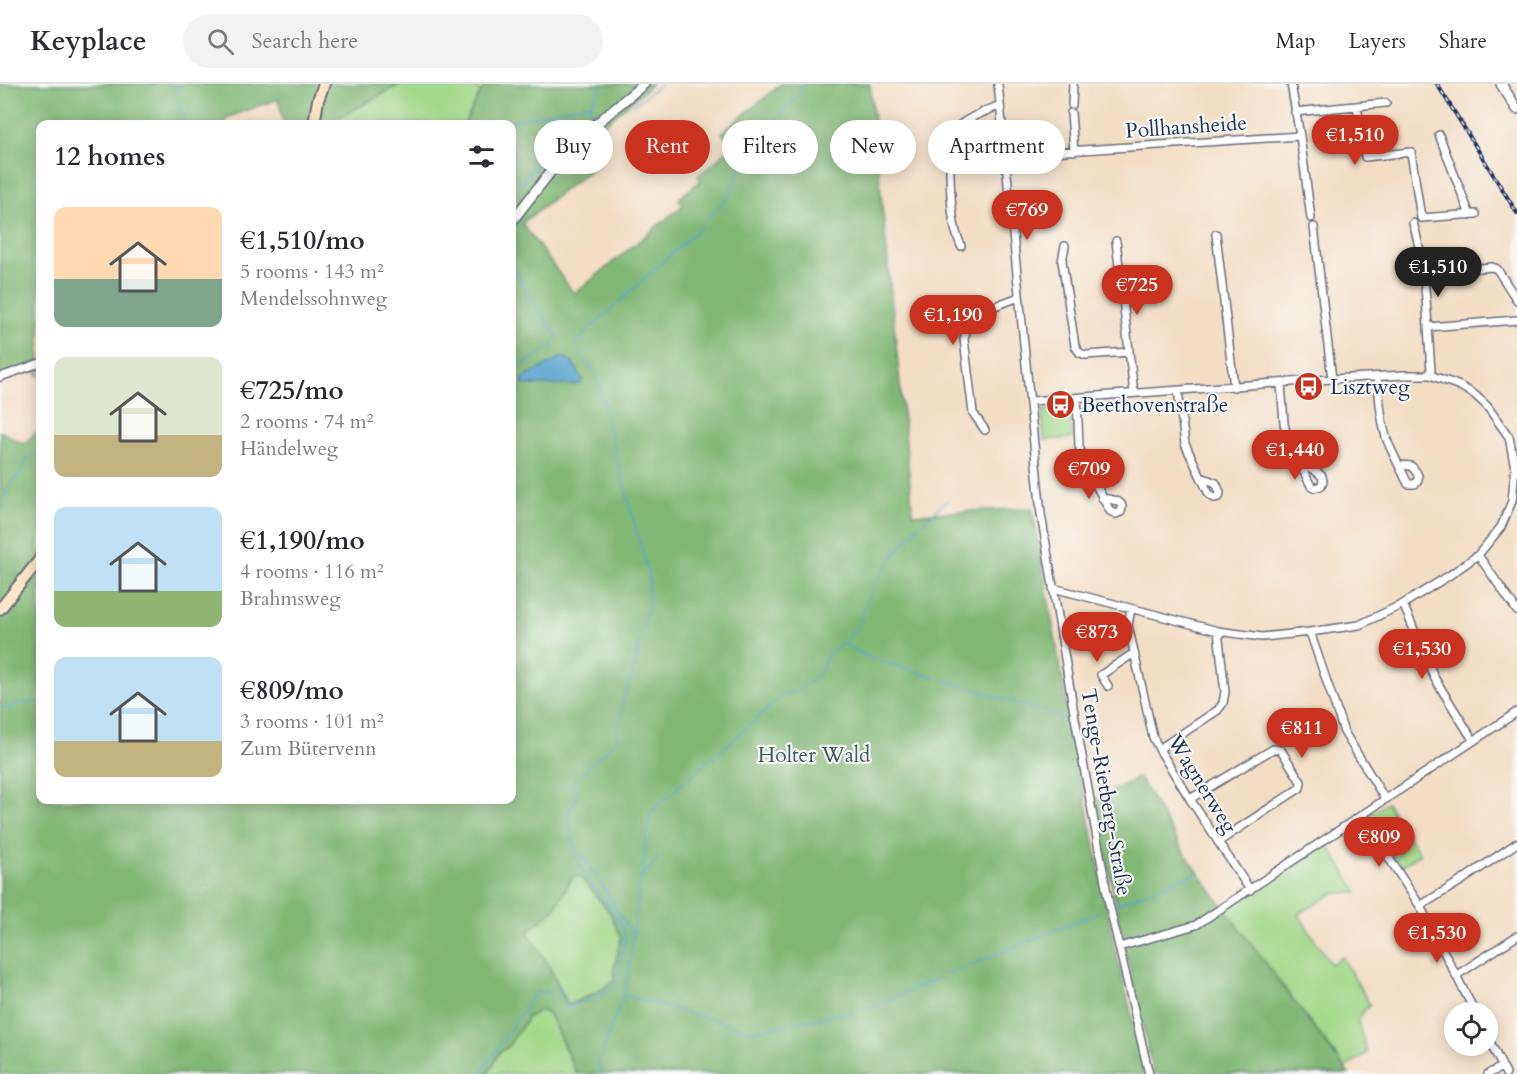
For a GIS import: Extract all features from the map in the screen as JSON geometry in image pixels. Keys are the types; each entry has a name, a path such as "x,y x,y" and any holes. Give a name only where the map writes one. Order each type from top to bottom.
{"main road":[{"path":"315,120 324,84"},
{"path":"0,609 36,564"}],"street":[{"path":"516,216 570,147 644,84"},
{"name":"Tenge-Rietberg-Straße","path":"998,84 1002,120"},
{"path":"1073,84 1074,151"},
{"path":"1291,84 1311,219"},
{"path":"1501,84 1517,109"},
{"path":"1295,112 1386,104"},
{"path":"961,246 955,227 951,188 953,133 963,122 1000,105"},
{"path":"1357,106 1365,158 1411,152 1421,219 1473,214 1439,135"},
{"name":"Pollhansheide","path":"1065,152 1300,136"},
{"name":"Tenge-Rietberg-Straße","path":"1008,174 1041,514 1109,904 1149,1074"},
{"path":"1413,223 1423,273 1430,375"},
{"path":"1314,227 1332,379"},
{"path":"1216,234 1234,387"},
{"path":"1116,241 1134,393"},
{"path":"1065,246 1062,261 1075,346 1080,353 1086,356 1129,352"},
{"path":"1423,273 1492,267 1497,269 1517,300"},
{"path":"985,429 973,413 964,339 971,320 995,306 1019,297"},
{"path":"1428,327 1517,320"},
{"path":"0,377 36,364"},
{"path":"1030,401 1332,379 1430,375 1460,386 1487,406 1509,437 1516,469 1512,501 1501,526 1478,555 1403,604 1359,625 1262,637 1218,632 1053,588"},
{"path":"1377,377 1382,419 1387,439 1399,465"},
{"path":"1281,384 1288,441 1301,466"},
{"path":"1178,390 1185,444 1201,477"},
{"path":"1077,398 1079,446 1084,462 1102,498"},
{"path":"1509,437 1517,432"},
{"path":"1478,555 1516,608"},
{"path":"1403,604 1435,679 1473,740"},
{"name":"Wagnerweg","path":"1131,609 1128,626 1153,737 1190,799 1250,890"},
{"path":"1159,749 1218,710 1223,703 1225,692 1218,632"},
{"path":"1310,632 1344,732 1385,799"},
{"path":"1108,686 1101,675 1134,653"},
{"path":"1119,947 1197,926 1517,712"},
{"path":"1190,799 1273,749 1281,750 1301,782 1300,788 1218,842"},
{"path":"1360,815 1420,906 1470,1002"},
{"path":"1420,906 1517,843"},
{"path":"1457,975 1517,936"},
{"path":"1488,1074 1504,1070 1497,1056"}],"green space":[{"path":"0,84 401,84 334,120 283,120 278,99 226,118 226,120 36,120 36,372 33,368 0,378"},
{"path":"401,84 474,84 481,94 466,120 334,120"},
{"name":"Holter Wald","path":"485,84 652,84 609,120 534,120 534,174 585,174 522,223 574,294 683,205 679,199 701,180 698,176 700,174 710,174 710,166 722,155 722,174 818,174 818,120 738,120 781,84 870,84 874,120 830,120 830,174 879,174 913,514 1032,508 1071,727 1115,948 1146,1074 577,1074 549,1014 540,1010 528,1017 507,1048 500,1051 488,1074 0,1074 0,431 24,444 36,433 36,804 516,804 516,120 466,120","holes":["573,876 581,877 610,913 621,938 614,969 614,981 599,991 568,1005 549,966 528,932 555,908"]},
{"path":"1070,408 1072,438 1044,440 1042,410"},
{"path":"1139,777 1184,852 1349,1074 1154,1074 1125,950 1095,800"},
{"path":"1387,803 1420,854 1400,867 1368,821 1369,815"},
{"path":"1326,842 1358,893 1334,893 1298,914 1331,964 1342,957 1370,1005 1364,1010 1358,1022 1367,1053 1345,1068 1225,910"},
{"path":"573,876 581,877 610,913 621,938 614,969 614,981 599,991 568,1005 549,966 528,932 555,908"},
{"path":"540,1010 549,1014 577,1074 488,1074 500,1051 507,1048 528,1017"}],"water":[{"path":"562,357 575,366 582,380 580,384 523,385 522,379"}],"waterway":[{"path":"176,84 176,93"},
{"path":"516,120 591,103 603,84"},
{"path":"632,106 661,84"},
{"path":"706,221 730,195 744,158 778,119 786,106 796,99 805,84"},
{"path":"178,100 184,120"},
{"path":"516,191 565,130 589,112 591,103"},
{"path":"590,112 598,110"},
{"path":"576,347 580,338 703,225"},
{"path":"516,271 556,335 556,339"},
{"path":"516,369 547,350 554,343"},
{"path":"580,354 595,372"},
{"path":"596,378 650,581 648,608 642,632"},
{"path":"0,517 8,487 20,474 26,460 36,453"},
{"path":"736,737 784,694 795,692 819,675 829,653 845,641 858,626 876,582 894,555 919,526 947,500"},
{"path":"555,989 558,988 567,1008 608,990 619,976 620,958 625,940 624,933 582,870 574,849 568,812 577,799 572,783 617,739 625,696 640,639"},
{"path":"843,643 867,657 934,677"},
{"path":"942,680 1056,715 1061,721 1064,719"},
{"path":"0,708 36,702"},
{"path":"602,1074 598,1064 626,987 650,813 732,741"},
{"path":"575,848 632,933"},
{"path":"642,876 657,859"},
{"path":"1116,904 1197,873"},
{"path":"946,975 1099,912"},
{"path":"624,995 753,1031 868,1009 936,979"},
{"path":"480,1074 534,994 550,991"}],"railway":[{"path":"1437,84 1517,213"}],"place":[{"name":"Lisztweg","path":"1309,387"},
{"name":"Beethovenstraße","path":"1060,405"}]}
